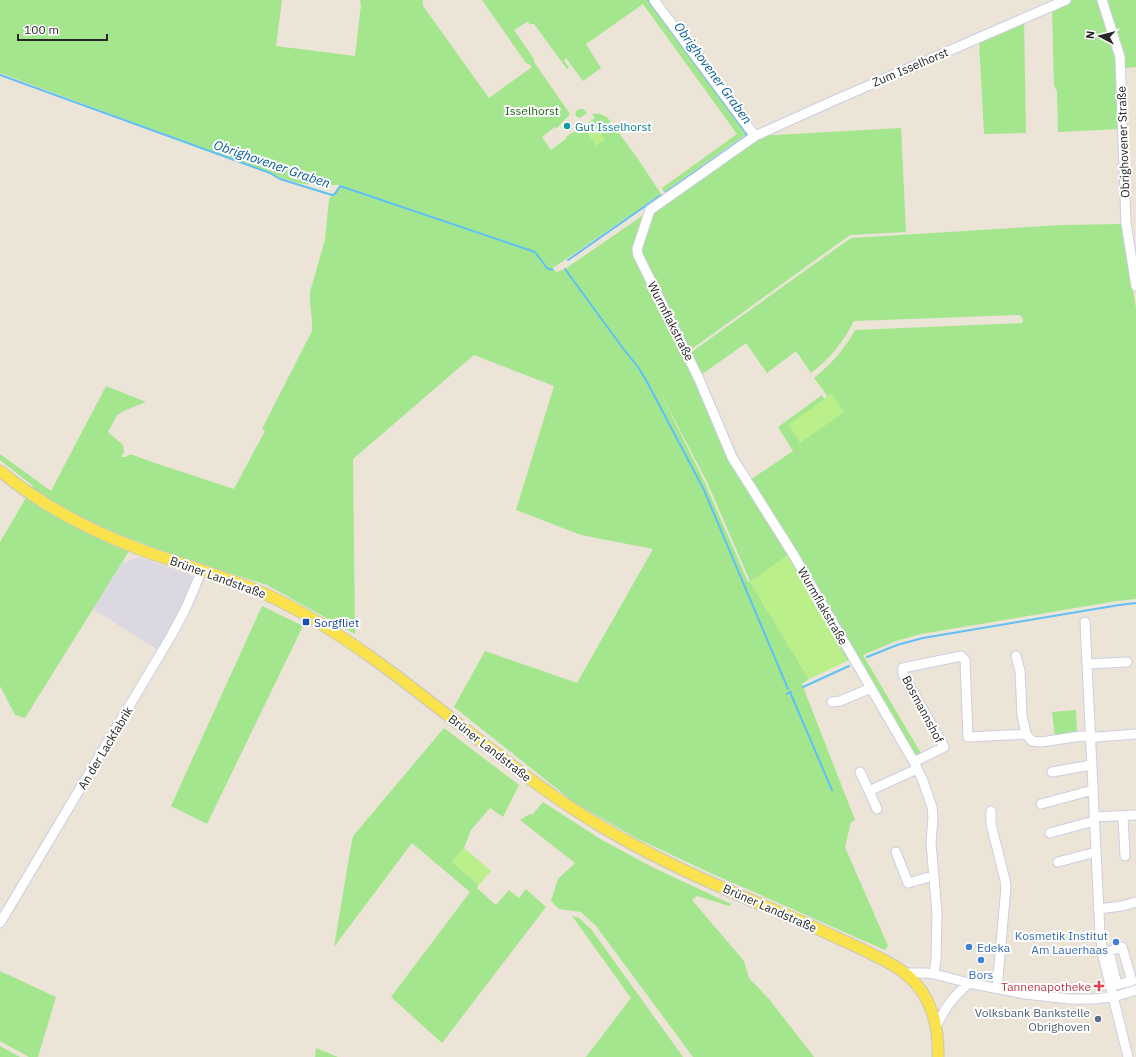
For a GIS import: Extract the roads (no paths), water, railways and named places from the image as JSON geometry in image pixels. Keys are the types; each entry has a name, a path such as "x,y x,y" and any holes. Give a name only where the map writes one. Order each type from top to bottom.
{"main road":[{"name":"Brüner Landstraße","path":"0,471 37,498 83,525 108,537 202,570 276,599 339,634 386,667 475,738 547,792 610,832 683,870 835,936 885,960 906,973 917,984 930,1006 936,1026 938,1057"}],"street":[{"path":"654,0 755,136"},
{"name":"Zum Isselhorst","path":"755,136 1066,0"},
{"name":"Obrighovener Straße","path":"1102,0 1120,57 1126,223 1136,286"},
{"name":"Wurmflakstraße","path":"755,136 650,210 637,249 638,255 700,379 732,457 793,554 923,781 932,807 933,817 931,843 937,913 936,959 934,974"},
{"name":"An der Lackfabrik","path":"0,923 171,636 185,610 202,570"},
{"path":"1085,622 1098,909 1103,953 1128,1057"},
{"name":"Bosmannshof","path":"915,766 944,747 903,674 903,668 961,656 965,660 968,737 1026,734"},
{"path":"1016,656 1020,671 1022,714 1026,734 1032,741 1041,742 1081,736 1090,737 1136,734"},
{"path":"1087,664 1126,662"},
{"path":"832,702 840,701 871,688"},
{"path":"1052,772 1092,765"},
{"path":"869,791 915,766"},
{"path":"860,772 877,809"},
{"path":"1041,804 1093,790"},
{"path":"991,811 991,824 1006,887 997,988"},
{"path":"1050,833 1094,819 1136,815"},
{"path":"1123,816 1125,856"},
{"path":"896,852 908,883 933,876"},
{"path":"1058,862 1096,852"},
{"path":"1098,909 1122,906 1136,902"},
{"path":"906,973 934,974 997,988 1046,997 1070,999 1113,997 1136,990"},
{"path":"917,984 923,978 934,974"},
{"path":"936,1026 943,1011 949,1003 958,992 970,983"}],"waterway":[{"name":"Obrighovener Graben","path":"648,0 746,133 746,136 666,192"},
{"name":"Obrighovener Graben","path":"0,75 270,173 280,179 332,195 335,194 340,186 535,252 547,268 552,270"},
{"name":"Obrighovener Graben","path":"568,260 661,195"},
{"path":"565,269 638,367 646,380 704,490 788,689"},
{"path":"867,657 897,645 923,638 1136,603"},
{"path":"803,687 849,666"},
{"path":"790,692 832,790"},
{"path":"787,694 791,692"}],"place":[{"name":"Gut Isselhorst","path":"567,126"},
{"name":"Sorgfliet","path":"306,622"},
{"name":"Kosmetik Institut Am Lauerhaas","path":"1116,942"},
{"name":"Edeka","path":"969,947"},
{"name":"Bors","path":"981,960"},
{"name":"Tannenapotheke","path":"1099,986"},
{"name":"Volksbank Bankstelle Obrighoven","path":"1098,1019"}],"park label":[{"name":"Isselhorst","path":"532,110"}]}
